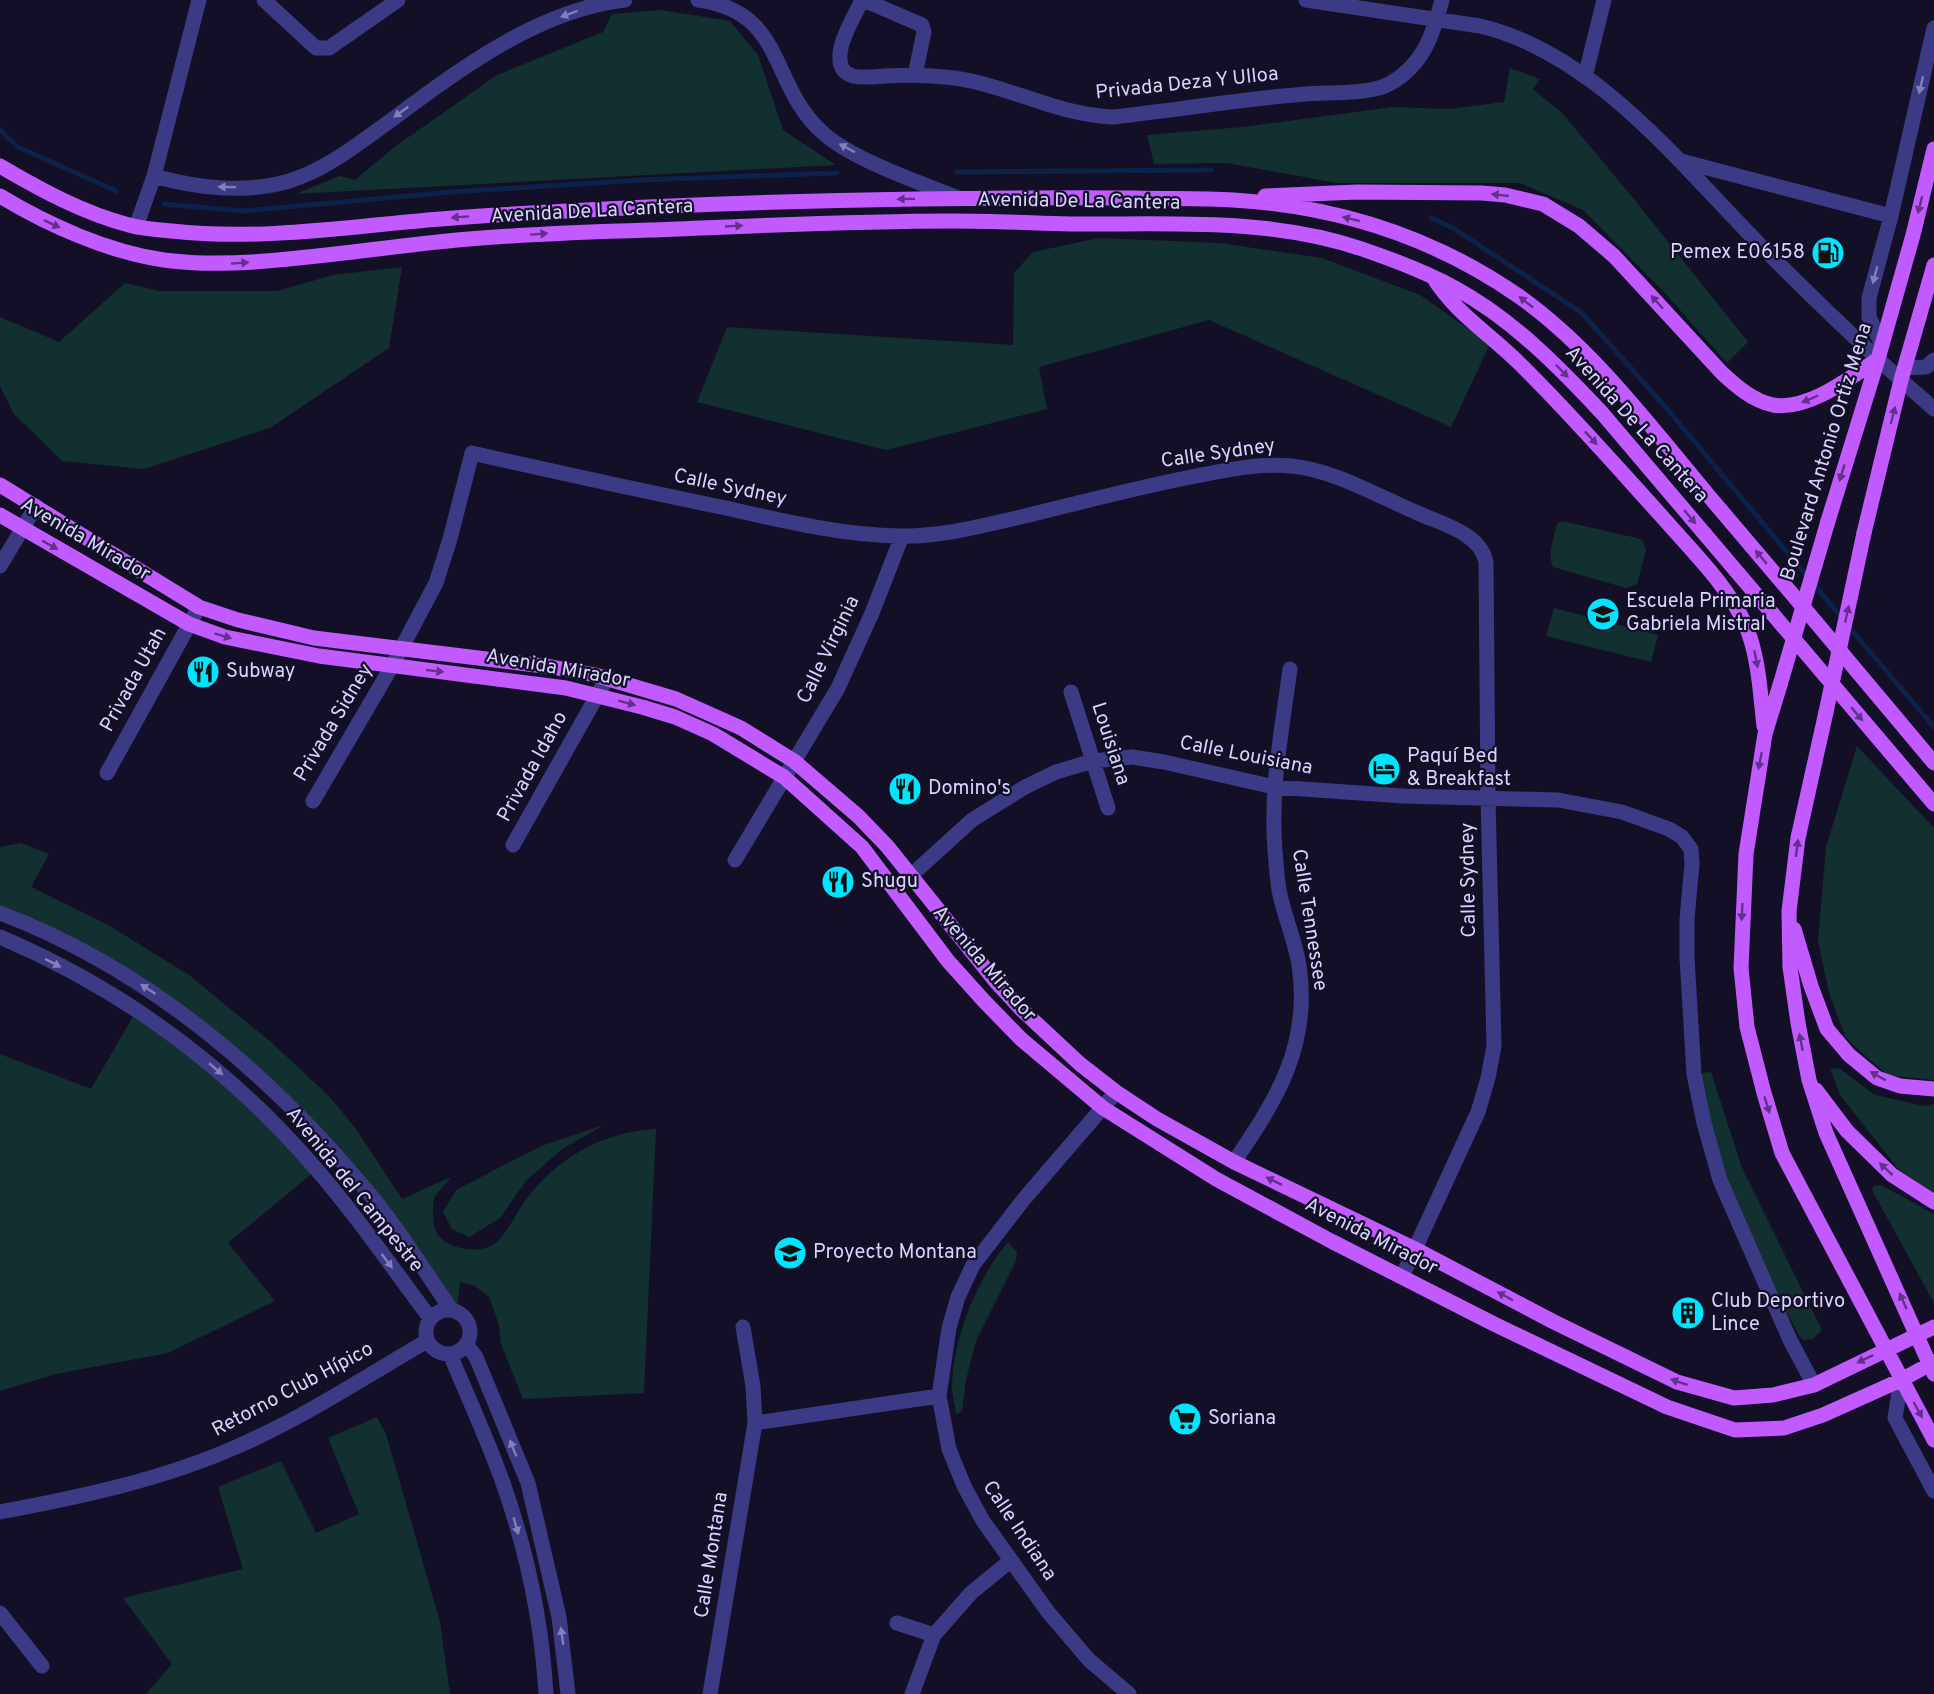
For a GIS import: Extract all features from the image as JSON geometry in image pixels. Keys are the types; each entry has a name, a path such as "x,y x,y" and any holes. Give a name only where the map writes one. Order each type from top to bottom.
{"main road":[{"name":"Boulevard Antonio Ortiz Mena","path":"1934,149 1913,235 1880,352 1765,734 1746,854 1741,968 1747,1027 1782,1154 1934,1440"},
{"name":"Avenida De La Cantera","path":"0,166 68,204 100,217 136,227 201,234 291,233 449,218 602,208 748,202 958,198 1233,200 1284,205 1369,223 1446,252 1524,301 1571,340 1629,400 1934,763"},
{"path":"1233,200 1272,195 1357,192 1482,193 1527,199 1560,213 1595,239 1614,256 1722,373 1737,386 1764,402 1783,405 1807,402 1850,378 1880,352"},
{"name":"Avenida De La Cantera","path":"0,196 23,210 68,231 126,252 163,260 195,263 252,262 458,240 596,231 954,221 1252,228 1332,240 1378,255 1433,277 1458,290 1518,332 1557,365 1610,422 1934,804"},
{"path":"1933,1367 1834,1152 1809,1080 1790,968 1789,911 1798,838 1864,532 1903,374 1934,266"},
{"path":"1433,277 1449,301 1514,358 1572,418 1728,595 1745,623 1754,652 1765,734"},
{"name":"Avenida Mirador","path":"0,485 199,607 238,620 314,638 552,667 607,678 676,699 714,715 764,741 794,761 858,816 887,846 1021,1010 1080,1064 1116,1092 1157,1119 1234,1162 1414,1249 1677,1382 1734,1398 1773,1395 1814,1384 1934,1327"},
{"name":"Avenida Mirador","path":"0,515 189,624 225,637 392,666 537,683 598,695 653,710 696,726 742,750 784,777 862,847 948,961 984,1002 1021,1039 1103,1108 1216,1179 1331,1242 1667,1407 1735,1430 1784,1428 1823,1415 1933,1367"},
{"path":"1789,911 1811,986 1827,1029 1849,1055 1877,1078 1900,1086 1934,1089"},
{"path":"1809,1080 1847,1131 1892,1175 1934,1202"}],"street":[{"path":"136,227 154,176 199,0"},
{"path":"264,0 310,43 321,49 329,48 398,0"},
{"path":"154,176 187,184 229,187 275,185 291,181 330,162 472,63 511,39 581,9 626,0"},
{"path":"698,0 728,6 740,12 758,27 799,105 823,133 863,157 958,198"},
{"path":"863,0 922,25 924,32 915,75"},
{"name":"Privada Deza Y Ulloa","path":"863,0 840,51 842,68 850,76 915,75 965,80 1001,89 1065,111 1113,117 1306,94 1372,90 1389,85 1414,66 1428,46 1442,0"},
{"path":"1306,0 1502,32 1544,50 1611,97 1681,161 1750,235 1880,352 1934,409"},
{"path":"1585,77 1604,0"},
{"path":"1880,352 1869,317 1869,298 1891,216 1934,28"},
{"path":"1681,161 1891,216"},
{"path":"1903,374 1926,367 1934,360"},
{"name":"Calle Sydney","path":"392,666 436,583 472,453 808,525 902,536 941,533 985,525 1171,481 1263,465 1291,466 1312,470 1449,526 1479,545 1485,553 1486,561 1488,798 1494,1046 1478,1112 1402,1277"},
{"path":"0,566 36,506"},
{"name":"Calle Virginia","path":"735,860 838,688 856,653 902,536"},
{"name":"Privada Utah","path":"107,773 199,607"},
{"name":"Privada Sidney","path":"313,801 392,666"},
{"name":"Calle Tennessee","path":"1234,1162 1262,1121 1287,1072 1302,1010 1299,964 1280,891 1275,849 1274,787 1290,669"},
{"name":"Privada Idaho","path":"513,845 607,678"},
{"name":"Louisiana","path":"1071,692 1108,808"},
{"name":"Calle Louisiana","path":"895,890 912,877 972,820 1025,787 1056,772 1093,761 1132,758 1164,762 1274,787 1332,792 1558,800 1622,812 1668,829 1682,837 1691,849 1687,969 1694,1074 1704,1123 1720,1180 1790,1340 1814,1384"},
{"name":"Avenida del Campestre","path":"0,913 102,961 154,993 195,1023 286,1102 374,1199 451,1310"},
{"name":"Avenida del Campestre","path":"0,938 91,982 181,1040 220,1072 270,1118 311,1164 351,1212 430,1318"},
{"path":"91,982 102,961"},
{"name":"Calle Indiana","path":"1116,1092 1024,1199 973,1265 958,1297 949,1328 939,1396 949,1449 964,1486 983,1521 1048,1612 1089,1660 1129,1694"},
{"path":"451,1310 460,1313 469,1324 469,1338 461,1350 450,1354 438,1352 427,1341 425,1328 430,1318 438,1311 451,1310"},
{"name":"Calle Montana","path":"710,1694 754,1423 753,1386 742,1327"},
{"name":"Retorno Club Hípico","path":"0,1512 94,1494 156,1476 236,1447 300,1415 427,1341"},
{"path":"466,1344 476,1357 528,1483 559,1617 568,1694"},
{"path":"450,1354 505,1486 536,1611 546,1694"},
{"path":"1901,1380 1895,1418 1934,1491"},
{"path":"754,1423 939,1396"},
{"path":"912,1694 934,1635 972,1593 1010,1561"},
{"path":"0,1613 42,1666"},
{"path":"897,1623 934,1635"},
{"path":"545,1676 567,1674"}],"green space":[{"path":"661,10 730,21 758,55 783,130 836,165 295,194 340,176 355,180 393,148 497,75 603,32 612,14"},
{"path":"1510,68 1540,79 1533,89 1564,115 1748,342 1727,363 1663,291 1583,210 1520,183 1337,183 1227,163 1154,164 1147,135 1243,127 1392,107 1449,109 1504,102"},
{"path":"1099,238 1220,243 1322,258 1420,295 1490,344 1451,427 1209,320 1039,367 1047,409 886,450 697,402 727,327 1013,345 1014,273 1033,252"},
{"path":"402,267 389,348 270,428 144,469 62,461 13,413 0,386 0,317 59,342 125,283 159,291 277,291 333,275"},
{"path":"1562,521 1643,541 1646,550 1637,584 1626,588 1553,567 1552,546 1557,524"},
{"path":"1554,608 1658,635 1651,662 1546,636"},
{"path":"1857,746 1934,828 1934,1080 1887,1075 1846,1038 1829,993 1818,941 1826,847"},
{"path":"21,843 49,854 31,887 110,926 189,975 272,1043 330,1097 356,1129 402,1199 451,1177 435,1196 433,1208 437,1233 449,1244 463,1249 479,1249 492,1245 506,1231 537,1186 566,1160 582,1150 618,1135 656,1129 644,1393 523,1399 501,1344 499,1325 489,1297 475,1286 460,1282 457,1310 411,1243 207,1026 0,912 0,847"},
{"path":"139,1006 321,1166 228,1243 275,1301 168,1353 56,1374 0,1391 0,1054 91,1089"},
{"path":"1839,1068 1875,1095 1924,1106 1934,1104 1934,1193 1899,1170 1840,1095 1830,1069"},
{"path":"1711,1072 1742,1168 1822,1330 1813,1339 1803,1340 1798,1334 1737,1215 1697,1074"},
{"path":"604,1125 562,1149 526,1181 500,1218 469,1237 452,1229 443,1212 456,1190 541,1146"},
{"path":"1881,1185 1934,1214 1934,1303 1872,1190 1874,1186"},
{"path":"1008,1242 1017,1252 1016,1261 976,1341 966,1380 962,1411 956,1414 952,1393 953,1368 962,1329 986,1273"},
{"path":"377,1417 386,1434 440,1622 450,1694 146,1694 172,1664 123,1598 243,1569 218,1487 281,1461 316,1533 359,1514 328,1438"}],"waterway":[{"path":"0,130 18,147 116,191"},
{"path":"957,172 1211,170"},
{"path":"164,204 242,211 451,192 641,180 837,173"},
{"path":"1431,218 1453,228 1582,313 1669,411 1842,618"},
{"path":"1848,626 1934,727"}],"place":[{"name":"Pemex E06158","path":"1828,253"},
{"name":"Escuela Primaria Gabriela Mistral","path":"1603,614"},
{"name":"Subway","path":"203,672"},
{"name":"Paquí Bed & Breakfast","path":"1384,769"},
{"name":"Domino's","path":"905,789"},
{"name":"Shugu","path":"838,882"},
{"name":"Proyecto Montana","path":"790,1253"},
{"name":"Club Deportivo Lince","path":"1688,1313"},
{"name":"Soriana","path":"1185,1419"}]}
